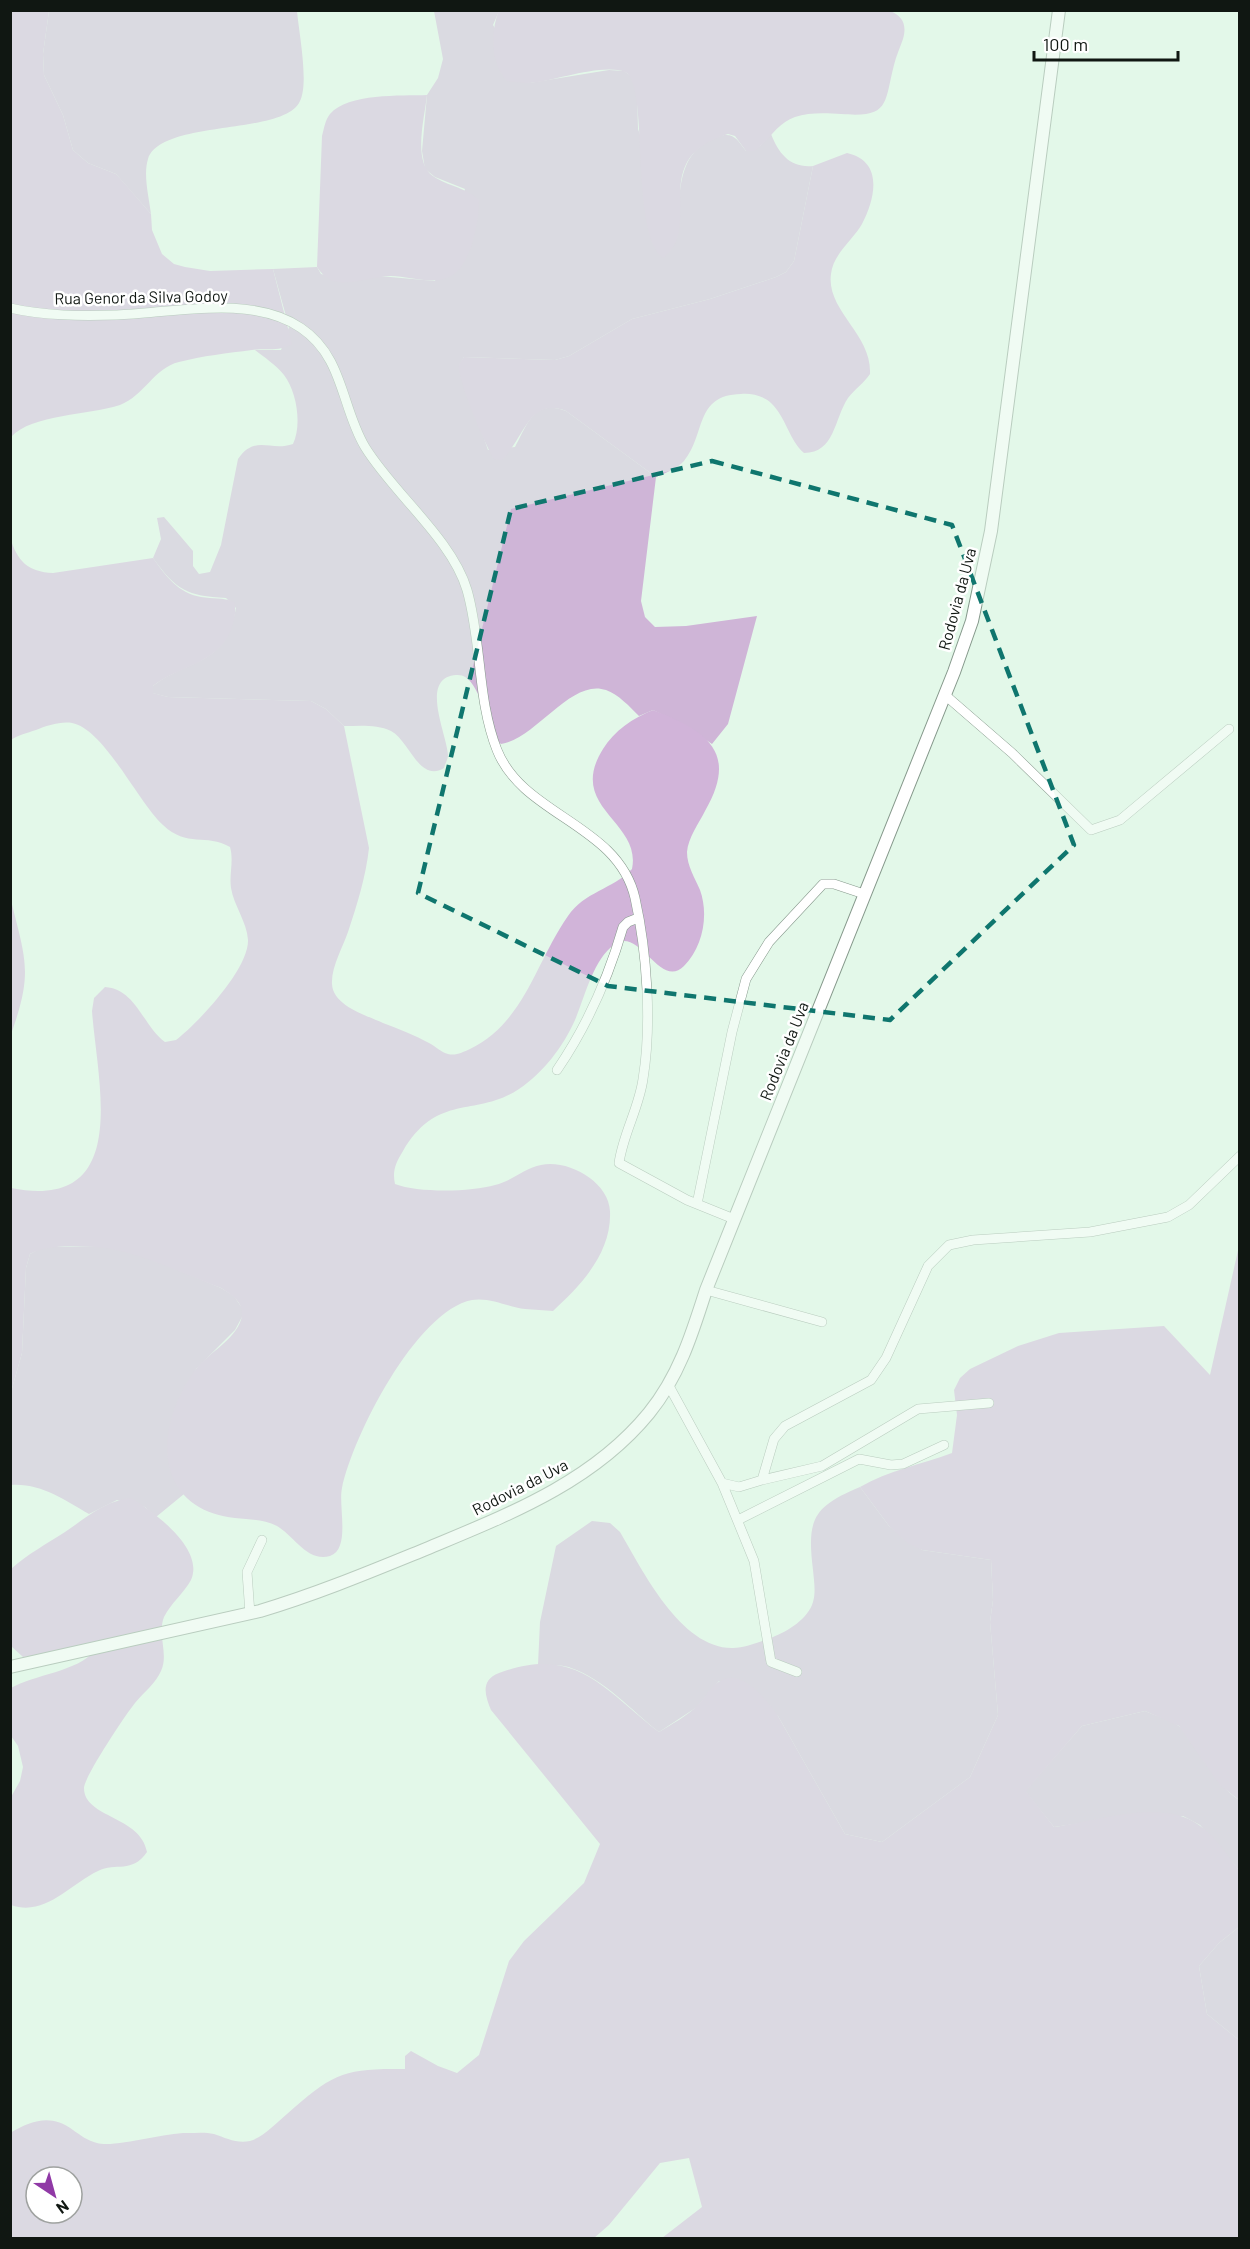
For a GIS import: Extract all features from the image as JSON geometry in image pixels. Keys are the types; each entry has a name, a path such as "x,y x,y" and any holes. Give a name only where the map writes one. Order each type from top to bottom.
{"street":[{"name":"Rodovia da Uva","path":"10,1667 250,1614 300,1599 401,1559 545,1496 604,1458 636,1428 669,1386 683,1359 706,1290 945,695 972,621 987,555 1059,10"},
{"name":"Rua Genor da Silva Godoy","path":"10,308 31,313 118,315 194,308 246,311 276,315 300,327 320,343 338,372 355,427 365,446 432,532 466,586 488,719 496,749 508,773 526,790 610,852 630,882 638,918 646,1000 646,1058 640,1096 619,1163 697,1204 734,1219"},
{"path":"945,695 1012,753 1091,830 1120,820 1229,729"},
{"path":"697,1204 732,1032 746,979 752,966 769,942 824,884 834,884 864,894"},
{"path":"557,1070 582,1033 604,984 623,927 638,918"},
{"path":"762,1480 774,1439 785,1426 871,1380 886,1358 928,1266 949,1245 973,1240 1090,1232 1168,1217 1189,1205 1239,1156"},
{"path":"706,1290 822,1322"},
{"path":"669,1386 723,1483 738,1520 753,1561 771,1662 796,1672"},
{"path":"723,1483 739,1487 822,1466 918,1409 989,1403"},
{"path":"738,1520 859,1460 891,1465 903,1464 944,1445"},
{"path":"250,1614 247,1572 262,1540"}],"highlighted area":[{"path":"712,461 952,525 1074,845 890,1020 608,986 418,893 511,509"}],"shaded area":[{"path":"499,10 890,11 901,18 904,29 886,99 877,111 857,115 818,113 795,117 783,123 754,151 746,151 735,136 728,134 703,145 689,160 682,176 679,229 674,245 663,258 653,243 646,219 637,102 632,82 625,72 615,70 578,73 540,82 507,81 495,57 493,38"},
{"path":"11,11 49,11 43,54 44,75 63,115 73,150 88,163 116,174 126,185 151,214 152,230 162,254 174,264 210,271 273,269 292,344 277,349 257,349 179,362 163,370 136,395 120,405 47,419 20,429 11,437"},
{"path":"49,11 297,11 304,70 303,93 300,101 290,112 272,119 198,132 175,138 158,146 148,159 147,165 146,179 151,214 116,174 88,163 73,150 63,115 44,75 43,54"},
{"path":"434,11 499,11 493,25 529,83 609,70 624,71 631,76 637,91 638,129 677,238 682,179 693,154 703,144 727,135 737,140 746,151 760,146 771,134 786,158 798,165 813,166 794,261 786,272 710,299 632,319 569,356 555,360 464,357 459,366 488,450 515,447 533,416 546,408 555,408 566,411 656,477 641,601 645,617 655,627 686,626 757,616 728,724 712,744 687,727 653,710 639,716 615,694 606,690 593,689 567,700 528,731 501,744 495,736 477,691 464,676 456,675 445,678 439,686 438,708 448,758 444,768 435,771 428,770 421,765 391,731 374,726 344,726 326,709 311,701 168,697 152,693 153,686 204,659 214,651 231,627 236,608 226,598 192,593 169,577 153,558 161,539 157,518 164,517 193,551 193,566 199,574 210,572 221,545 238,459 251,447 257,445 285,446 293,444 296,436 298,418 292,390 284,375 255,350 281,350 289,327 273,269 317,267 321,274 350,281 379,276 435,281 465,189 435,177 425,169 422,151 427,95 438,78 443,59"},
{"path":"427,95 421,150 427,169 439,180 466,191 479,200 475,231 464,263 451,276 437,280 384,276 353,282 331,280 317,267 322,136 327,119 338,107 349,102 376,97"},
{"path":"847,153 859,157 866,164 871,172 873,192 862,224 835,260 831,274 831,287 835,300 864,347 869,360 870,374 848,398 828,441 822,447 804,453 771,403 761,397 745,394 726,396 715,401 703,418 696,440 684,461 674,469 656,477 566,411 554,408 536,414 502,460 494,459 467,397 459,365 464,357 555,360 569,356 632,319 710,299 786,272 794,261 813,166"},
{"path":"10,537 20,559 37,570 53,573 153,558 168,577 186,592 201,597 234,602 234,620 231,630 216,651 207,658 163,679 153,686 153,693 168,697 311,701 326,709 344,726 369,848 358,901 333,971 334,992 344,1004 352,1009 418,1037 446,1053 457,1054 470,1049 489,1037 504,1023 527,990 568,916 582,901 632,869 632,852 626,838 607,813 593,786 594,769 603,749 613,736 631,721 653,710 689,726 712,746 718,759 719,773 715,791 692,836 687,852 690,867 703,900 704,910 700,940 691,958 675,971 667,970 633,944 624,941 615,944 607,951 595,969 565,1040 552,1059 528,1083 503,1098 444,1113 430,1120 416,1133 398,1159 394,1171 395,1184 430,1190 485,1187 501,1183 541,1165 552,1164 574,1169 595,1182 603,1191 610,1211 609,1226 606,1241 593,1267 553,1311 525,1309 479,1299 472,1300 451,1309 430,1327 409,1351 373,1409 348,1465 341,1496 342,1536 336,1552 330,1556 315,1556 273,1524 224,1516 204,1510 187,1498 174,1480 167,1453 170,1423 175,1408 196,1369 230,1338 240,1323 242,1315 238,1302 221,1288 147,1259 111,1249 64,1246 30,1254 26,1268 22,1353 11,1392 11,1188 50,1190 76,1180 92,1161 99,1135 101,1105 92,1011 94,998 105,987 116,989 132,1001 157,1035 165,1042 176,1040 221,995 240,965 248,940 231,888 230,847 213,841 180,836 163,825 108,752 84,728 72,723 58,723 11,740"},
{"path":"10,896 25,965 23,995 11,1034"},
{"path":"100,1246 140,1254 221,1288 234,1296 242,1308 242,1317 235,1330 196,1369 176,1483 184,1494 156,1517 145,1507 117,1500 89,1514 42,1490 11,1485 11,1392 22,1353 26,1268 30,1254 43,1247"},
{"path":"1239,1246 1239,1800 1220,1785 1179,1726 1145,1711 1082,1726 1026,1791 1054,1827 1148,1812 1184,1817 1199,1825 1210,1835 1239,1870 1239,1927 1219,1943 1199,1966 1207,2014 1239,2040 1239,2238 662,2238 702,2207 689,2158 660,2163 609,2225 594,2238 11,2238 10,2133 26,2125 49,2120 65,2125 90,2141 105,2144 187,2133 211,2133 245,2142 265,2133 316,2090 340,2076 367,2070 405,2069 405,2056 411,2051 438,2066 457,2073 479,2055 509,1961 524,1941 584,1883 600,1844 491,1710 486,1694 487,1684 493,1676 499,1673 526,1666 549,1664 570,1668 588,1676 605,1688 659,1732 694,1709 720,1681 737,1678 761,1695 778,1716 845,1834 882,1842 970,1777 998,1715 990,1622 993,1600 991,1560 922,1550 909,1544 889,1526 860,1487 893,1472 952,1453 957,1415 954,1390 960,1378 970,1369 1018,1346 1059,1333 1164,1326 1210,1375"},
{"path":"860,1487 889,1526 922,1550 991,1560 993,1600 990,1622 998,1715 970,1777 882,1842 845,1834 778,1716 719,1681 697,1707 659,1732 606,1688 583,1673 563,1666 538,1665 540,1622 556,1546 592,1521 610,1523 620,1532 652,1586 680,1622 697,1636 714,1645 738,1648 779,1634 797,1624 807,1614 814,1594 811,1539 816,1517 832,1501"},
{"path":"131,1498 152,1512 175,1533 191,1556 193,1568 191,1580 164,1617 162,1631 164,1658 161,1671 115,1732 84,1788 86,1798 93,1806 135,1831 143,1840 147,1852 136,1863 98,1871 46,1903 23,1908 11,1905 11,1797 20,1781 23,1767 18,1746 11,1736 11,1688 67,1668 87,1658 94,1651 23,1657 11,1646 11,1569 96,1511 112,1503"},
{"path":"1145,1711 1180,1727 1195,1744 1220,1783 1239,1800 1239,1870 1200,1825 1183,1816 1095,1821 1054,1827 1025,1791 1082,1726"},
{"path":"1239,1927 1239,2040 1207,2014 1199,1966 1219,1943"}]}
